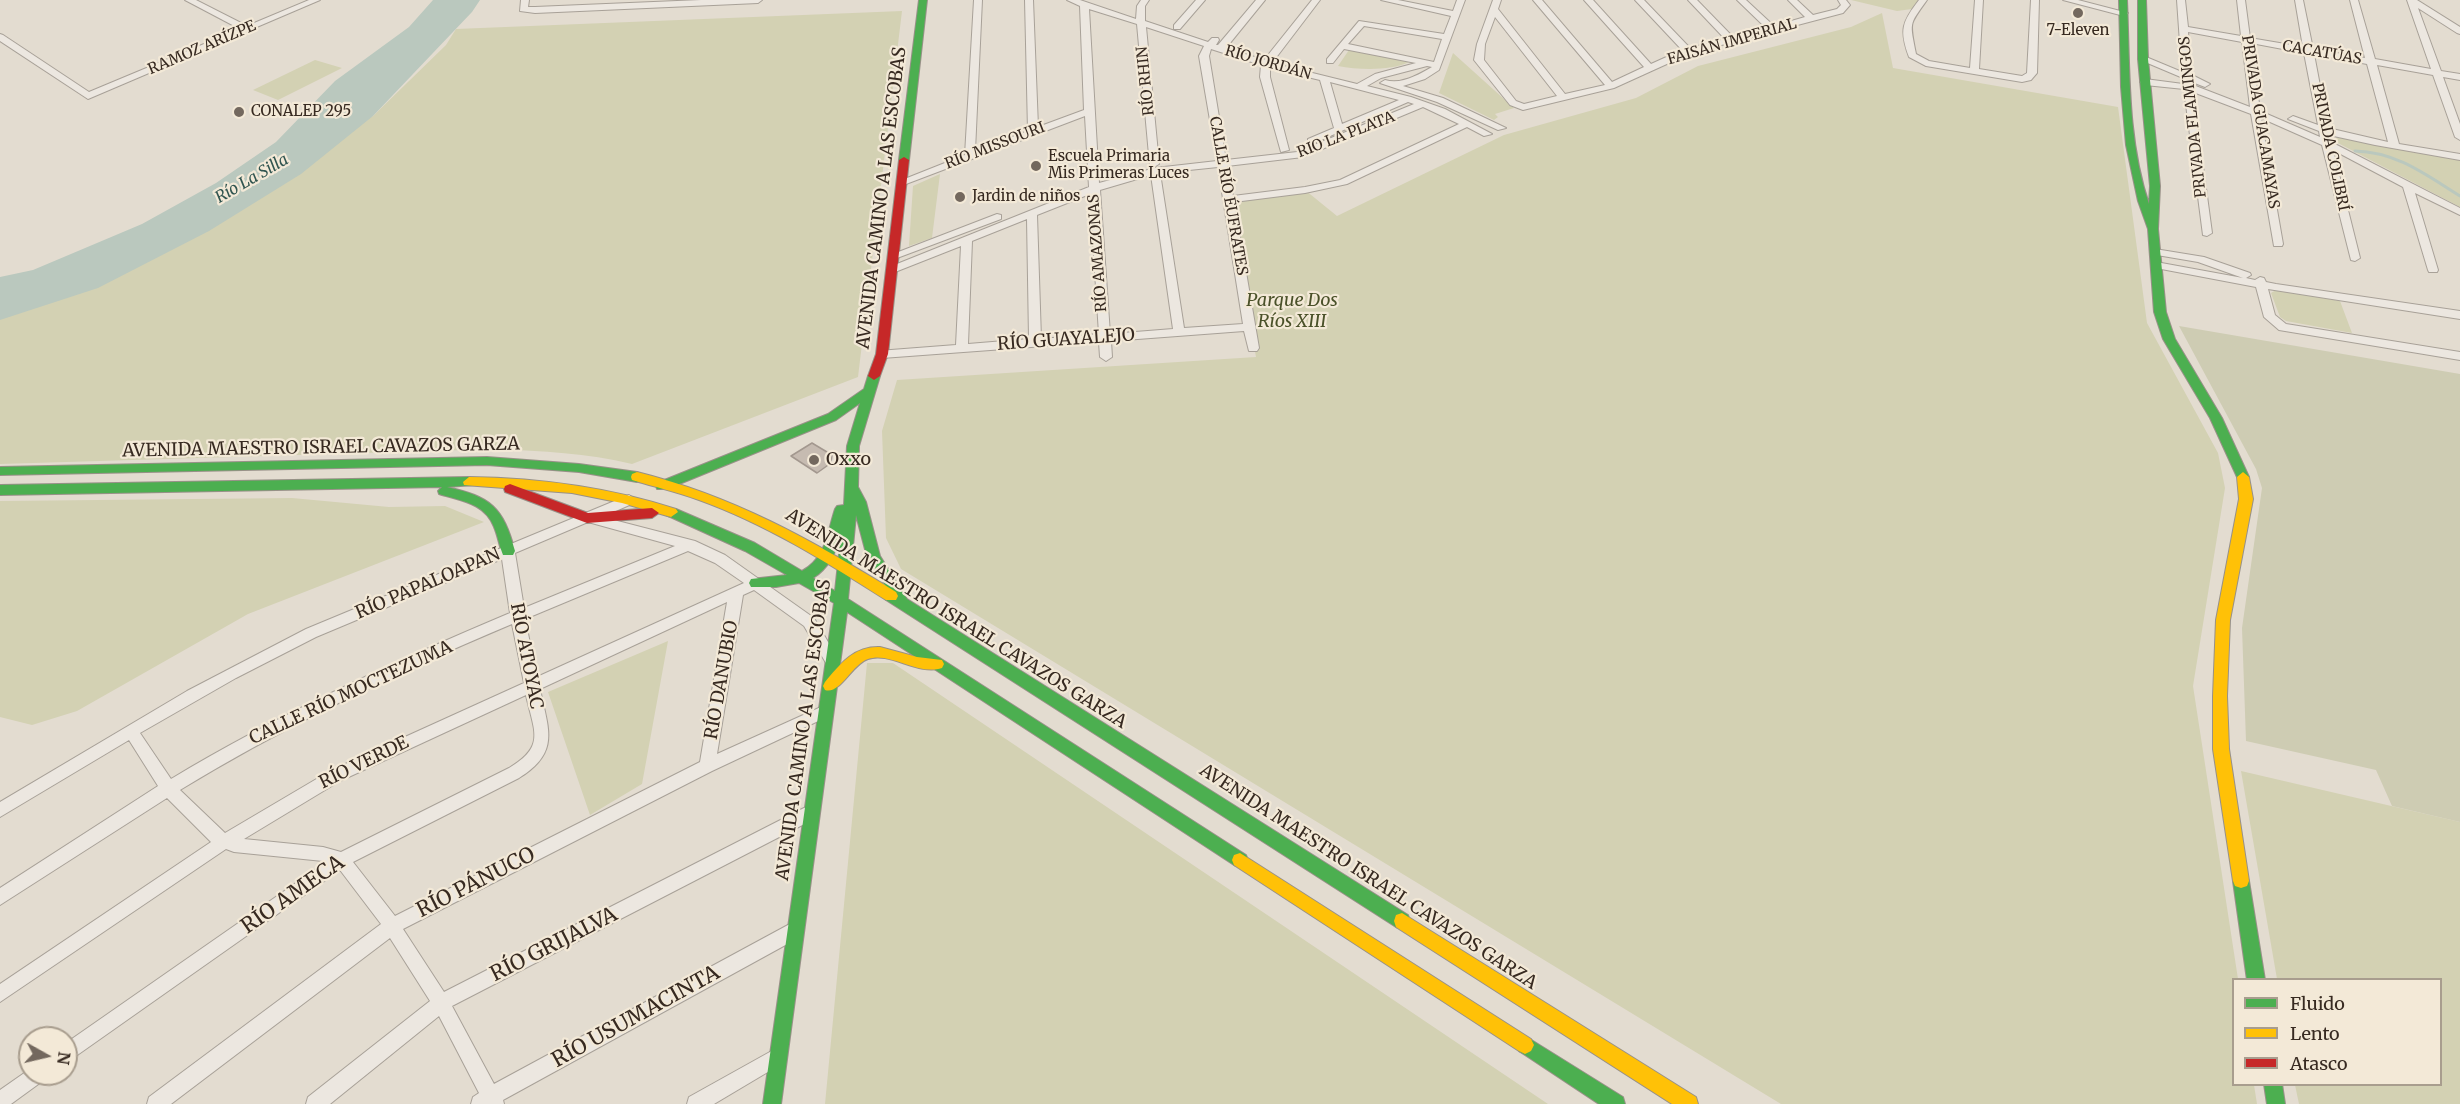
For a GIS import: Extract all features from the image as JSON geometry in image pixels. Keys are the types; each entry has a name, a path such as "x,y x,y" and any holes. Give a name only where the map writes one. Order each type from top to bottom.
{"main road":[{"path":"2142,0 2143,59 2156,202 2153,229 2160,312 2166,333 2237,459 2245,483 2246,499 2223,620 2220,720 2221,749 2256,978"},
{"name":"AVENIDA CAMINO A LAS ESCOBAS","path":"772,1104 810,813 841,601 853,446 882,354 903,182 920,1"},
{"path":"2123,7 2127,118 2141,204 2153,229"},
{"path":"2127,118 2132,123 2135,143 2152,147"},
{"name":"RÍO PAPALOAPAN","path":"629,500 817,423 843,411 871,390"},
{"path":"817,423 844,426 851,434 853,446"},
{"name":"AVENIDA MAESTRO ISRAEL CAVAZOS GARZA","path":"0,471 487,461 604,473 685,491 746,514 826,557 1689,1104"},
{"path":"65,488 114,481 130,474 135,468"},
{"path":"604,473 635,470 675,473 707,469"},
{"path":"691,519 684,508 685,491 694,479 707,469"},
{"path":"494,482 587,518 673,513"},
{"name":"AVENIDA MAESTRO ISRAEL CAVAZOS GARZA","path":"0,490 494,482 557,488 629,500 691,519 755,549 900,638 1616,1104"},
{"path":"406,483 462,494 490,505 503,524 508,551"},
{"path":"756,583 802,578 816,570 826,557 840,514 851,491 862,506 871,550 879,568 910,610"},
{"path":"900,638 916,630 929,631 986,665 1002,667"},
{"path":"830,686 853,659 871,651 884,652 916,663 938,664"},
{"path":"2273,1086 2276,1104"}],"street":[{"path":"189,0 247,29"},
{"name":"RAMOZ ARÍZPE","path":"0,37 88,96 316,0"},
{"path":"554,9 573,0"},
{"path":"633,6 644,0"},
{"path":"524,5 554,9 758,0"},
{"path":"970,155 978,0"},
{"path":"1029,0 1033,131"},
{"name":"RÍO JORDÁN","path":"1071,0 1140,18 1324,79 1408,99 1487,134"},
{"path":"1095,0 1140,18 1177,27 1212,43"},
{"name":"RÍO RHIN","path":"1145,0 1140,6 1140,18 1155,167 1179,332"},
{"path":"1177,27 1201,0"},
{"path":"1223,46 1261,0"},
{"path":"1284,150 1265,77 1269,61 1316,0"},
{"path":"1385,0 1456,14"},
{"path":"1376,91 1428,74 1439,62 1461,0"},
{"path":"1497,0 1494,10 1563,98"},
{"path":"1537,0 1611,86"},
{"path":"1588,0 1649,67"},
{"path":"1639,0 1688,51"},
{"path":"1692,0 1730,39"},
{"path":"1741,0 1772,29"},
{"path":"1792,0 1812,19"},
{"name":"FAISÁN IMPERIAL","path":"1494,10 1481,44 1479,60 1513,103 1523,107 1611,86 1688,51 1840,11 1846,5 1842,0"},
{"path":"1923,0 1908,20 1912,55 1926,63 2022,79 2028,78 2032,73 2035,0"},
{"path":"1974,71 1979,0"},
{"path":"2067,0 2123,7"},
{"name":"PRIVADA FLAMINGOS","path":"2181,0 2188,82 2207,233"},
{"name":"PRIVADA GUACAMAYAS","path":"2241,0 2255,108 2278,244"},
{"name":"PRIVADA COLIBRÍ","path":"2300,0 2326,143 2355,258"},
{"path":"2355,0 2394,145"},
{"path":"2411,0 2460,31"},
{"path":"2411,0 2460,137"},
{"name":"RÍO AMAZONAS","path":"1084,4 1106,357"},
{"path":"1330,61 1362,23 1448,37"},
{"name":"CACATÚAS","path":"2184,29 2460,77"},
{"name":"CALLE RÍO ÉUFRATES","path":"1212,43 1204,56 1253,348"},
{"path":"1342,46 1426,63"},
{"path":"2143,59 2188,82 2324,131 2460,157"},
{"path":"1269,61 1393,85 1440,100 1501,128"},
{"path":"1358,87 1369,80 1426,63 1439,62"},
{"path":"1324,79 1339,129"},
{"path":"2145,82 2188,82"},
{"name":"RIO LA PLATA","path":"1221,161 1284,150 1408,99"},
{"name":"RIO LA PLATA","path":"892,263 1094,184 1126,177 1155,167 1299,154 1423,104"},
{"path":"2255,108 2460,212"},
{"name":"RÍO MISSOURI","path":"903,182 1089,111"},
{"path":"1229,200 1332,185 1355,178 1466,124"},
{"name":"RIO LA PLATA","path":"892,263 1032,213 1094,184"},
{"path":"2408,186 2433,270"},
{"path":"1032,213 1035,343"},
{"path":"963,349 967,238"},
{"path":"2155,258 2276,287 2460,315"},
{"path":"2261,282 2270,317 2283,327 2460,356"},
{"name":"RÍO GUAYALEJO","path":"882,354 1250,327"},
{"name":"RÍO PAPALOAPAN","path":"0,810 221,678 311,633 629,500"},
{"path":"587,518 690,545 720,559 809,622 823,641 833,662"},
{"name":"CALLE RÍO MOCTEZUMA","path":"0,897 168,788 309,710 420,658 690,545"},
{"name":"RÍO ATOYAC","path":"508,551 542,742 535,759"},
{"name":"RÍO VERDE","path":"0,994 224,842 335,776 756,583"},
{"name":"RÍO DANUBIO","path":"707,766 736,594"},
{"name":"RÍO PÁNUCO","path":"156,1104 392,926 707,766 826,711"},
{"path":"130,731 168,788 208,830 224,842 247,847 323,854 342,860 392,926 441,1003 488,1101"},
{"name":"RÍO AMECA","path":"78,1046 342,860 535,759"},
{"name":"RÍO GRIJALVA","path":"315,1104 441,1003 810,813"},
{"name":"RÍO USUMACINTA","path":"488,1101 794,931"},
{"path":"696,1104 777,1057"},
{"path":"0,1101 21,1086"}],"green space":[{"path":"1851,0 1918,0 1912,9 1897,11"},
{"path":"902,11 858,377 632,464 581,455 496,449 0,464 0,307 373,116 446,45 456,29"},
{"name":"Parque Dos Ríos XIII","path":"1882,13 1893,68 2118,107 2147,323 2218,453 2225,488 2193,686 2238,978 2232,978 2232,1086 2254,1086 2257,1104 1781,1104 901,569 886,538 882,431 897,380 1256,357 1229,200 1305,190 1337,216 1504,135 1636,98 1698,66 1851,27"},
{"path":"1349,50 1409,62 1375,69 1338,66"},
{"path":"1453,53 1514,108 1495,114 1498,117 1494,120 1439,93"},
{"path":"315,60 342,68 278,100 253,90"},
{"path":"2336,137 2460,160 2460,207 2336,142"},
{"path":"940,174 932,238 909,246 913,186"},
{"path":"2276,290 2340,301 2352,333 2286,321 2280,317 2271,293"},
{"path":"292,498 389,507 445,506 484,522 248,614 77,711 32,725 0,717 0,501"},
{"path":"668,641 642,784 590,815 548,692"},
{"path":"867,663 893,663 1548,1104 825,1104"},
{"path":"2241,771 2460,822 2460,1104 2299,1104 2295,1086 2442,1086 2442,978 2277,978"}],"shaded area":[{"path":"2179,326 2460,374 2460,822 2392,806 2376,770 2246,741 2242,628 2262,488 2256,469"}],"water":[{"name":"Río La Silla","path":"433,0 480,0 472,12 373,116 301,174 209,231 98,288 0,320 0,277 33,270 142,224 216,183 276,142 335,81 409,27"}],"building":[{"name":"Oxxo","path":"812,443 832,455 831,463 817,473 791,456"}],"waterway":[{"path":"2355,151 2370,152 2398,160 2460,196"}],"traffic: fast":[{"path":"904,160 923,0"},
{"path":"2123,0 2130,145 2135,173 2153,229"},
{"path":"2142,0 2143,59 2155,186 2153,229 2160,312 2169,339 2216,418 2243,477"},
{"path":"772,1104 841,601 852,487 853,446 874,376"},
{"path":"662,486 832,417 869,391"},
{"path":"0,471 487,461 579,468 637,477"},
{"path":"0,490 469,482"},
{"path":"852,487 859,502 874,557 901,598"},
{"path":"444,491 471,498 489,508 500,524 508,551"},
{"path":"756,583 797,578 822,564 842,509"},
{"path":"671,512 750,547 841,601 1240,860"},
{"path":"891,596 1402,921"},
{"path":"2241,881 2256,978"},
{"path":"1525,1045 1616,1104"},
{"path":"2273,1086 2276,1104"}],"traffic: slow":[{"path":"637,477 705,497 737,510 801,542 891,596"},
{"path":"2241,881 2221,749 2220,696 2223,620 2246,499 2243,477"},
{"path":"469,482 520,483 572,488 647,504 671,512"},
{"path":"830,686 844,670 866,653 880,652 917,663 937,664"},
{"path":"1240,860 1525,1045"},
{"path":"1402,921 1689,1104"}],"traffic: jam":[{"path":"874,376 882,354 904,160"},
{"path":"510,489 587,518 652,513"}],"place":[{"name":"7-Eleven","path":"2078,13"},
{"name":"CONALEP 295","path":"239,112"},
{"name":"Escuela Primaria Mis Primeras Luces","path":"1036,166"},
{"name":"Jardin de niños","path":"960,197"},
{"name":"Oxxo","path":"814,460"}]}
